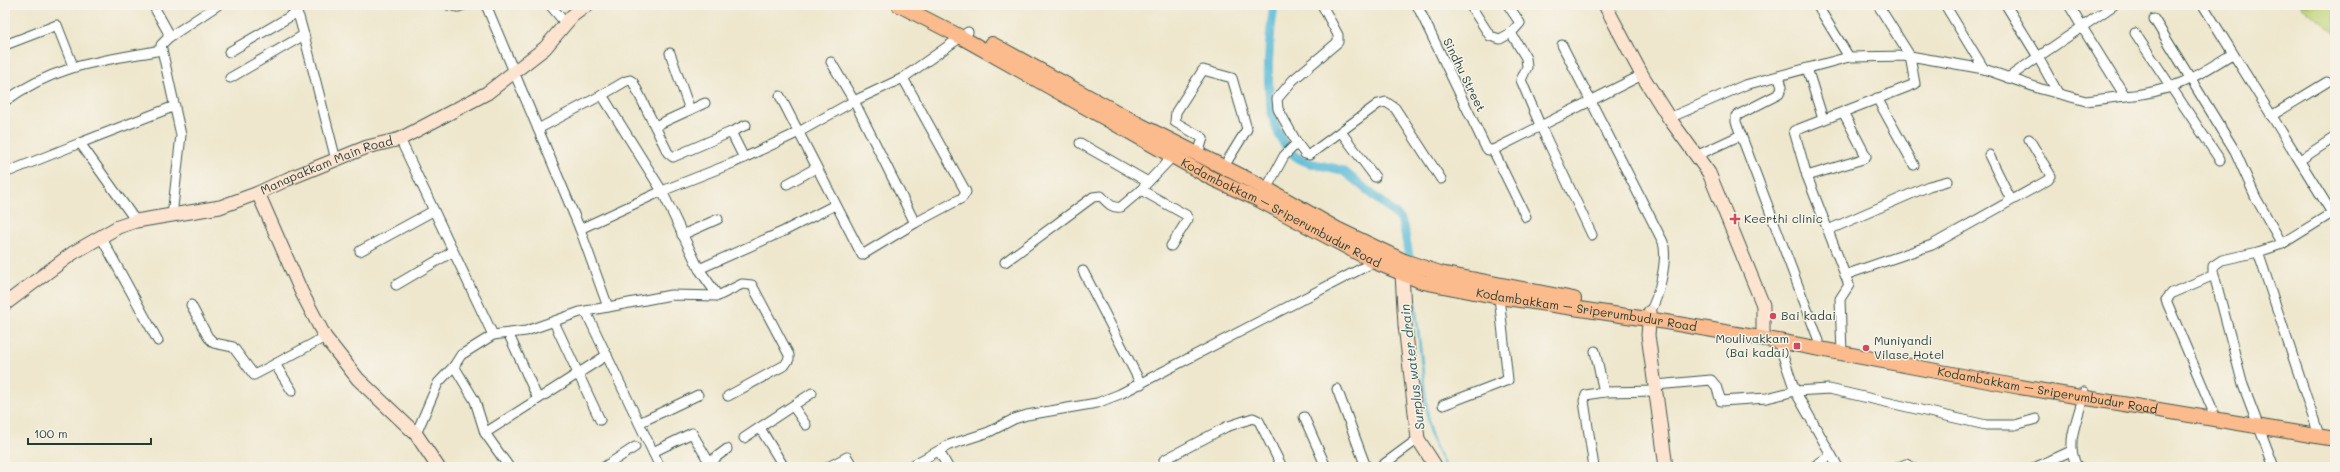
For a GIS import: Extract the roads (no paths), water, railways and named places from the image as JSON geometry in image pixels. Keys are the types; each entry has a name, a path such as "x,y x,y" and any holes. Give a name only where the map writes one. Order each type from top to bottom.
{"main road":[{"name":"Kodambakkam – Sriperumbudur Road","path":"899,5 964,34"},
{"name":"Kodambakkam – Sriperumbudur Road","path":"917,5 964,34 1178,150 1213,178 1259,200 1374,262 1440,273 1649,316"},
{"name":"Kodambakkam – Sriperumbudur Road","path":"1178,150 1198,154 1267,189 1403,268 1423,282 1499,297 1649,316 1819,341 1842,349"},
{"name":"Kodambakkam – Sriperumbudur Road","path":"1771,335 2083,394 2260,424 2318,432 2335,432"},
{"name":"Kodambakkam – Sriperumbudur Road","path":"2083,394 2213,411 2260,424"},
{"name":"Kodambakkam – Sriperumbudur Road","path":"2318,432 2335,439"}],"street":[{"path":"153,5 168,32 168,38"},
{"path":"172,216 181,135 176,106 161,45 168,38 218,5"},
{"path":"291,5 296,13 304,35 314,79 336,160"},
{"path":"448,5 458,7 464,5"},
{"path":"486,5 580,229 608,307"},
{"path":"550,5 566,24"},
{"name":"Manapakkam Main Road","path":"438,467 416,434 358,379 325,337 302,293 258,194 288,179 367,147 400,139 486,92 545,48 566,24 587,5"},
{"path":"1322,5 1339,38 1338,42 1293,80 1277,99 1278,109 1295,145 1305,154 1309,155 1378,104 1390,104 1441,179"},
{"name":"Sindhu Street","path":"1416,5 1485,146 1488,150 1493,150 1526,217"},
{"path":"1470,5 1490,36 1500,39 1511,33 1520,23 1508,5"},
{"path":"1605,5 1642,75 1669,118 1698,155 1709,173 1764,305 1771,335 1795,391 1838,467"},
{"path":"1817,5 1848,57"},
{"path":"1842,349 1840,299 1849,285 1807,176 1794,131 1914,84 1910,56 1878,5"},
{"path":"1946,5 1984,69"},
{"path":"2006,5 2058,93"},
{"path":"2068,5 2126,96"},
{"path":"2008,78 2114,5"},
{"path":"2203,5 2271,116 2334,212 2282,244 2216,263 2213,266 2214,275 2243,385 2260,424 2274,467"},
{"path":"229,52 296,13"},
{"path":"2154,19 2190,80 2235,151 2256,198 2282,244"},
{"path":"6,43 57,25 73,66"},
{"path":"1511,33 1526,58 1527,67 1521,80 1540,125 1592,235"},
{"path":"2135,33 2220,160"},
{"path":"580,229 662,191 744,158 798,133 854,101 903,78 964,34"},
{"path":"230,78 304,35"},
{"path":"1562,45 1663,242 1666,253 1656,300 1649,316 1648,335 1666,467"},
{"path":"5,101 26,86 73,66 162,50"},
{"path":"670,53 690,110"},
{"path":"1669,118 1745,85 1848,57 1910,56 1984,69 2008,78 2086,101 2149,94 2172,88 2190,80 2232,54"},
{"path":"831,62 854,101 916,223"},
{"path":"1807,68 1823,119"},
{"path":"1198,154 1203,138 1181,127 1175,122 1175,118 1176,112 1203,70 1232,78 1247,129 1223,168"},
{"path":"1493,150 1642,75"},
{"path":"1779,76 1782,87 1779,94 1736,116 1736,122 1819,341"},
{"path":"780,96 862,255 962,198 966,192 903,78"},
{"path":"538,130 630,80 668,153 673,157 746,125"},
{"path":"2271,116 2327,82"},
{"path":"602,95 662,191 699,269 718,296"},
{"path":"1877,98 1914,166"},
{"path":"654,126 705,103"},
{"path":"5,173 176,106"},
{"path":"1807,176 1866,156 1843,112"},
{"path":"731,132 744,158"},
{"path":"1341,132 1376,177"},
{"path":"1698,155 1742,135"},
{"path":"2300,160 2335,138"},
{"path":"400,139 452,252 493,335"},
{"path":"1845,275 1932,245 2048,180 2051,176 2029,139"},
{"path":"80,143 136,221"},
{"path":"1080,143 1148,182"},
{"path":"1259,200 1267,189 1284,156 1295,145"},
{"path":"1005,262 1093,198 1101,196 1110,205 1117,208 1121,207 1141,190 1178,150"},
{"path":"1989,155 2011,200"},
{"path":"787,184 816,168"},
{"path":"1828,230 1929,186 1948,181"},
{"path":"1141,190 1188,217 1171,246"},
{"path":"5,304 73,253 118,227 136,221 220,207 258,194"},
{"path":"699,269 835,205"},
{"path":"360,251 434,211"},
{"path":"682,235 718,219"},
{"path":"101,237 158,341"},
{"path":"396,285 452,252"},
{"path":"2258,252 2318,432"},
{"path":"909,467 939,451 1027,415 1097,403 1141,384 1374,262"},
{"path":"1403,268 1418,439 1436,467"},
{"path":"1084,272 1141,384"},
{"path":"2213,411 2166,300 2172,293 2214,275"},
{"path":"416,434 438,383 454,366 461,355 493,335 509,335 608,307 671,295 718,296 742,284 752,285 789,355 788,362 728,396"},
{"path":"1443,405 1508,380 1499,297"},
{"path":"191,305 208,337 214,343 233,347 254,375 325,337"},
{"path":"586,312 660,467"},
{"path":"554,322 600,420"},
{"path":"509,335 538,399"},
{"path":"1595,351 1604,392"},
{"path":"486,433 607,355"},
{"path":"275,364 292,391"},
{"path":"454,366 475,401 486,433 509,467"},
{"path":"1594,467 1584,401 1589,393 1656,388 1711,380 1716,386 1720,401 1723,402 1767,398 1795,391 1829,389 1861,398 1986,425 2015,424 2036,419"},
{"path":"1337,389 1366,467"},
{"path":"744,438 812,393"},
{"path":"2077,467 2071,451 2075,423 2083,394"},
{"path":"639,422 698,395"},
{"path":"793,406 806,424"},
{"path":"1304,417 1326,467"},
{"path":"1164,460 1226,427 1254,418 1259,421 1282,467"},
{"path":"760,428 784,467"},
{"path":"653,452 692,433 712,467"},
{"path":"1380,467 1418,439"},
{"path":"604,467 634,447"},
{"path":"712,467 715,458 727,449"},
{"path":"939,451 948,467"},
{"path":"2036,467 2071,451"},
{"path":"1813,467 1831,455"},
{"path":"828,467 847,457 852,467"},
{"path":"1899,467 1906,464 1912,467"}],"waterway":[{"path":"1274,5 1268,63 1269,84 1271,106 1275,125 1283,142 1299,159 1343,171 1398,217 1401,220 1404,230 1410,261"},
{"name":"Surplus water drain","path":"1413,286 1430,435 1445,467"}],"place":[{"name":"Keerthi clinic","path":"1735,219"},
{"name":"Bai kadai","path":"1773,316"},
{"name":"Moulivakkam (Bai kadai)","path":"1797,346"},
{"name":"Muniyandi Vilase Hotel","path":"1866,348"}]}
